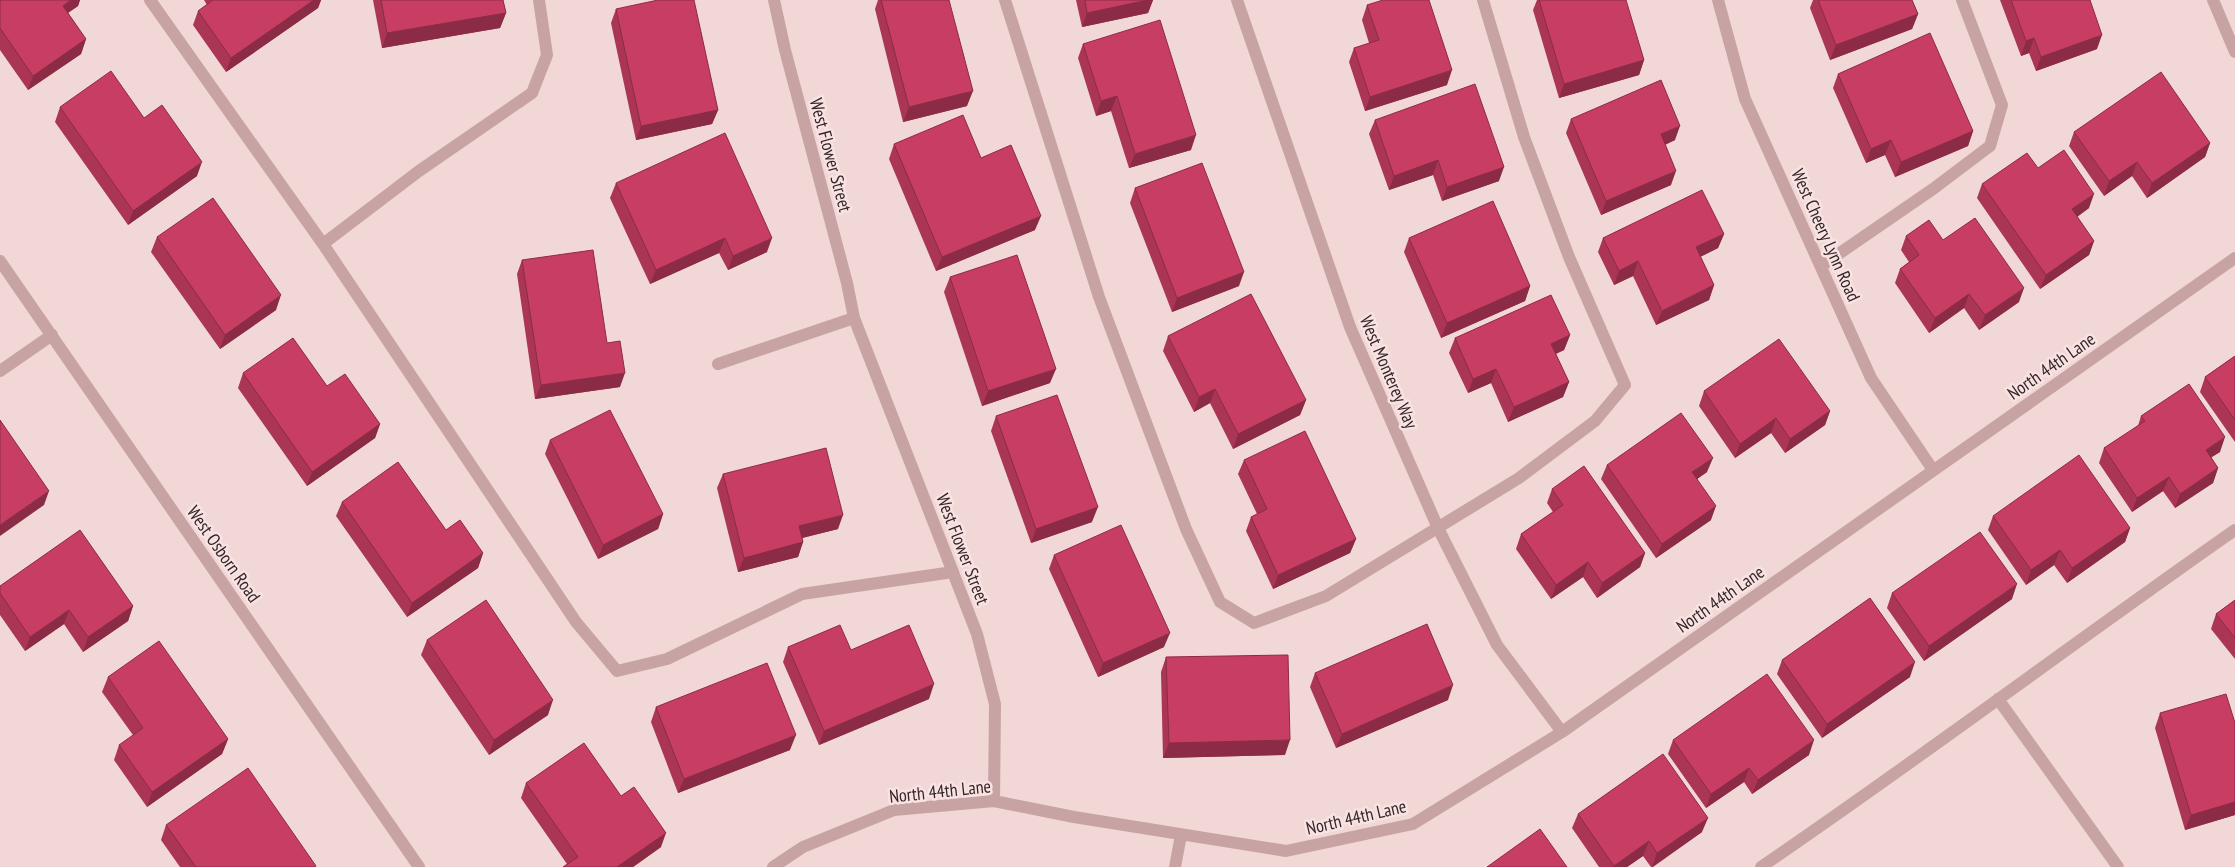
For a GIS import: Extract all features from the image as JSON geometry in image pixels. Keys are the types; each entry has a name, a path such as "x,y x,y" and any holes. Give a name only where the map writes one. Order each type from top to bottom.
{"street":[{"path":"150,0 323,244 576,622 617,671 667,659 802,594 953,572"},
{"path":"323,244 419,171 532,93 547,55 539,0"},
{"name":"West Flower Street","path":"774,0 785,50 848,283 854,318 977,634 995,704 994,801"},
{"path":"1005,0 1099,297 1186,528 1220,602 1254,623 1326,596 1519,478 1595,420 1625,385 1569,257 1531,155 1483,0"},
{"name":"West Monterey Way","path":"1237,0 1350,328 1438,528 1497,645 1562,732"},
{"name":"West Cheery Lynn Road","path":"1718,0 1745,99 1871,378 1934,470"},
{"path":"1820,266 1933,189 1990,146 2002,105 1962,0"},
{"path":"2213,0 2235,52"},
{"name":"North 44th Lane","path":"773,867 803,847 894,810 994,801 1181,835 1286,851 1413,824 1562,732 2235,258"},
{"name":"West Osborn Road","path":"0,261 419,867"},
{"path":"718,364 854,318"},
{"path":"0,371 52,335"},
{"path":"1761,867 1867,795 2235,530"},
{"path":"1998,699 2118,867"},
{"path":"1175,867 1181,835"}],"building":[{"path":"0,0 71,0 63,6 86,39 33,76 0,28"},
{"path":"213,0 314,0 231,58 198,11"},
{"path":"381,0 503,0 506,13 387,33"},
{"path":"658,0 694,0 718,110 641,126 616,9"},
{"path":"881,0 949,0 973,91 909,107"},
{"path":"1085,0 1148,0 1087,13"},
{"path":"1383,0 1429,0 1452,70 1370,97 1354,48 1379,40 1367,5"},
{"path":"1539,0 1626,0 1644,60 1564,84"},
{"path":"1818,0 1912,0 1918,14 1836,45"},
{"path":"2011,0 2090,0 2102,35 2041,57 2034,38 2026,41"},
{"path":"1160,20 1196,135 1135,154 1117,96 1101,101 1083,44"},
{"path":"1930,33 1973,131 1901,162 1891,140 1871,149 1838,74"},
{"path":"111,71 144,118 162,105 202,162 133,211 60,107"},
{"path":"2161,72 2210,143 2152,183 2137,162 2109,181 2074,132"},
{"path":"1661,80 1680,126 1661,134 1676,171 1606,201 1571,119"},
{"path":"1475,84 1504,167 1447,187 1438,160 1394,176 1375,120"},
{"path":"963,115 981,158 1011,145 1041,216 942,257 894,144"},
{"path":"725,133 772,238 733,256 725,238 656,270 616,183"},
{"path":"2064,150 2094,194 2072,209 2094,241 2046,275 1982,184 2027,153 2038,168"},
{"path":"1202,163 1244,272 1177,298 1135,188"},
{"path":"1702,190 1724,234 1696,247 1714,285 1662,311 1638,261 1619,271 1603,238"},
{"path":"213,198 281,295 225,335 157,237"},
{"path":"1493,201 1530,286 1447,323 1409,238"},
{"path":"1975,218 2024,288 1985,315 1969,294 1935,318 1900,269 1919,255 1906,236 1929,220 1943,240"},
{"path":"593,250 607,343 620,341 625,373 541,385 522,260"},
{"path":"1017,255 1056,369 988,391 950,277"},
{"path":"1251,294 1306,400 1238,434 1215,389 1199,397 1168,336"},
{"path":"1551,295 1570,335 1551,344 1569,382 1514,407 1496,369 1473,379 1455,338"},
{"path":"293,338 327,386 345,374 380,424 312,472 243,373"},
{"path":"1779,339 1830,411 1790,439 1776,418 1740,444 1704,391"},
{"path":"2235,356 2235,420 2205,377"},
{"path":"2189,384 2225,437 2206,450 2218,468 2180,494 2169,477 2137,498 2104,448 2145,421 2141,416"},
{"path":"1057,395 1098,507 1036,529 996,416"},
{"path":"610,410 663,514 603,545 550,440"},
{"path":"1681,413 1713,458 1692,472 1716,506 1662,544 1607,465"},
{"path":"0,420 49,491 0,525"},
{"path":"1305,431 1356,539 1278,575 1251,517 1267,509 1244,460"},
{"path":"826,448 843,515 799,526 803,542 744,558 723,474"},
{"path":"2079,455 2130,528 2072,568 2060,550 2031,570 1993,516"},
{"path":"398,462 446,530 460,520 483,553 412,603 342,502"},
{"path":"1584,466 1645,553 1602,583 1588,562 1556,585 1521,534 1563,505 1552,489"},
{"path":"1121,525 1170,633 1103,663 1054,555"},
{"path":"80,530 133,606 88,637 69,610 30,637 0,593 0,586"},
{"path":"1980,532 2017,584 1929,646 1892,593"},
{"path":"1870,598 1915,662 1827,724 1782,660"},
{"path":"486,600 553,700 494,740 427,640"},
{"path":"2235,600 2235,638 2216,614"},
{"path":"1427,624 1453,685 1342,734 1315,673"},
{"path":"840,625 851,650 909,625 934,684 824,731 788,647"},
{"path":"159,641 228,739 152,792 119,745 143,728 108,677"},
{"path":"1288,655 1290,740 1169,743 1166,657"},
{"path":"767,663 796,735 684,779 656,707"},
{"path":"1767,674 1814,740 1758,780 1749,768 1711,794 1673,740"},
{"path":"2226,694 2235,723 2235,802 2191,815 2160,713"},
{"path":"584,743 621,796 634,787 666,833 617,867 563,867 578,857 526,783"},
{"path":"1663,754 1708,818 1657,853 1649,841 1614,866 1578,814"},
{"path":"248,768 316,866 196,867 166,825"},
{"path":"1540,829 1567,867 1487,867"}]}
